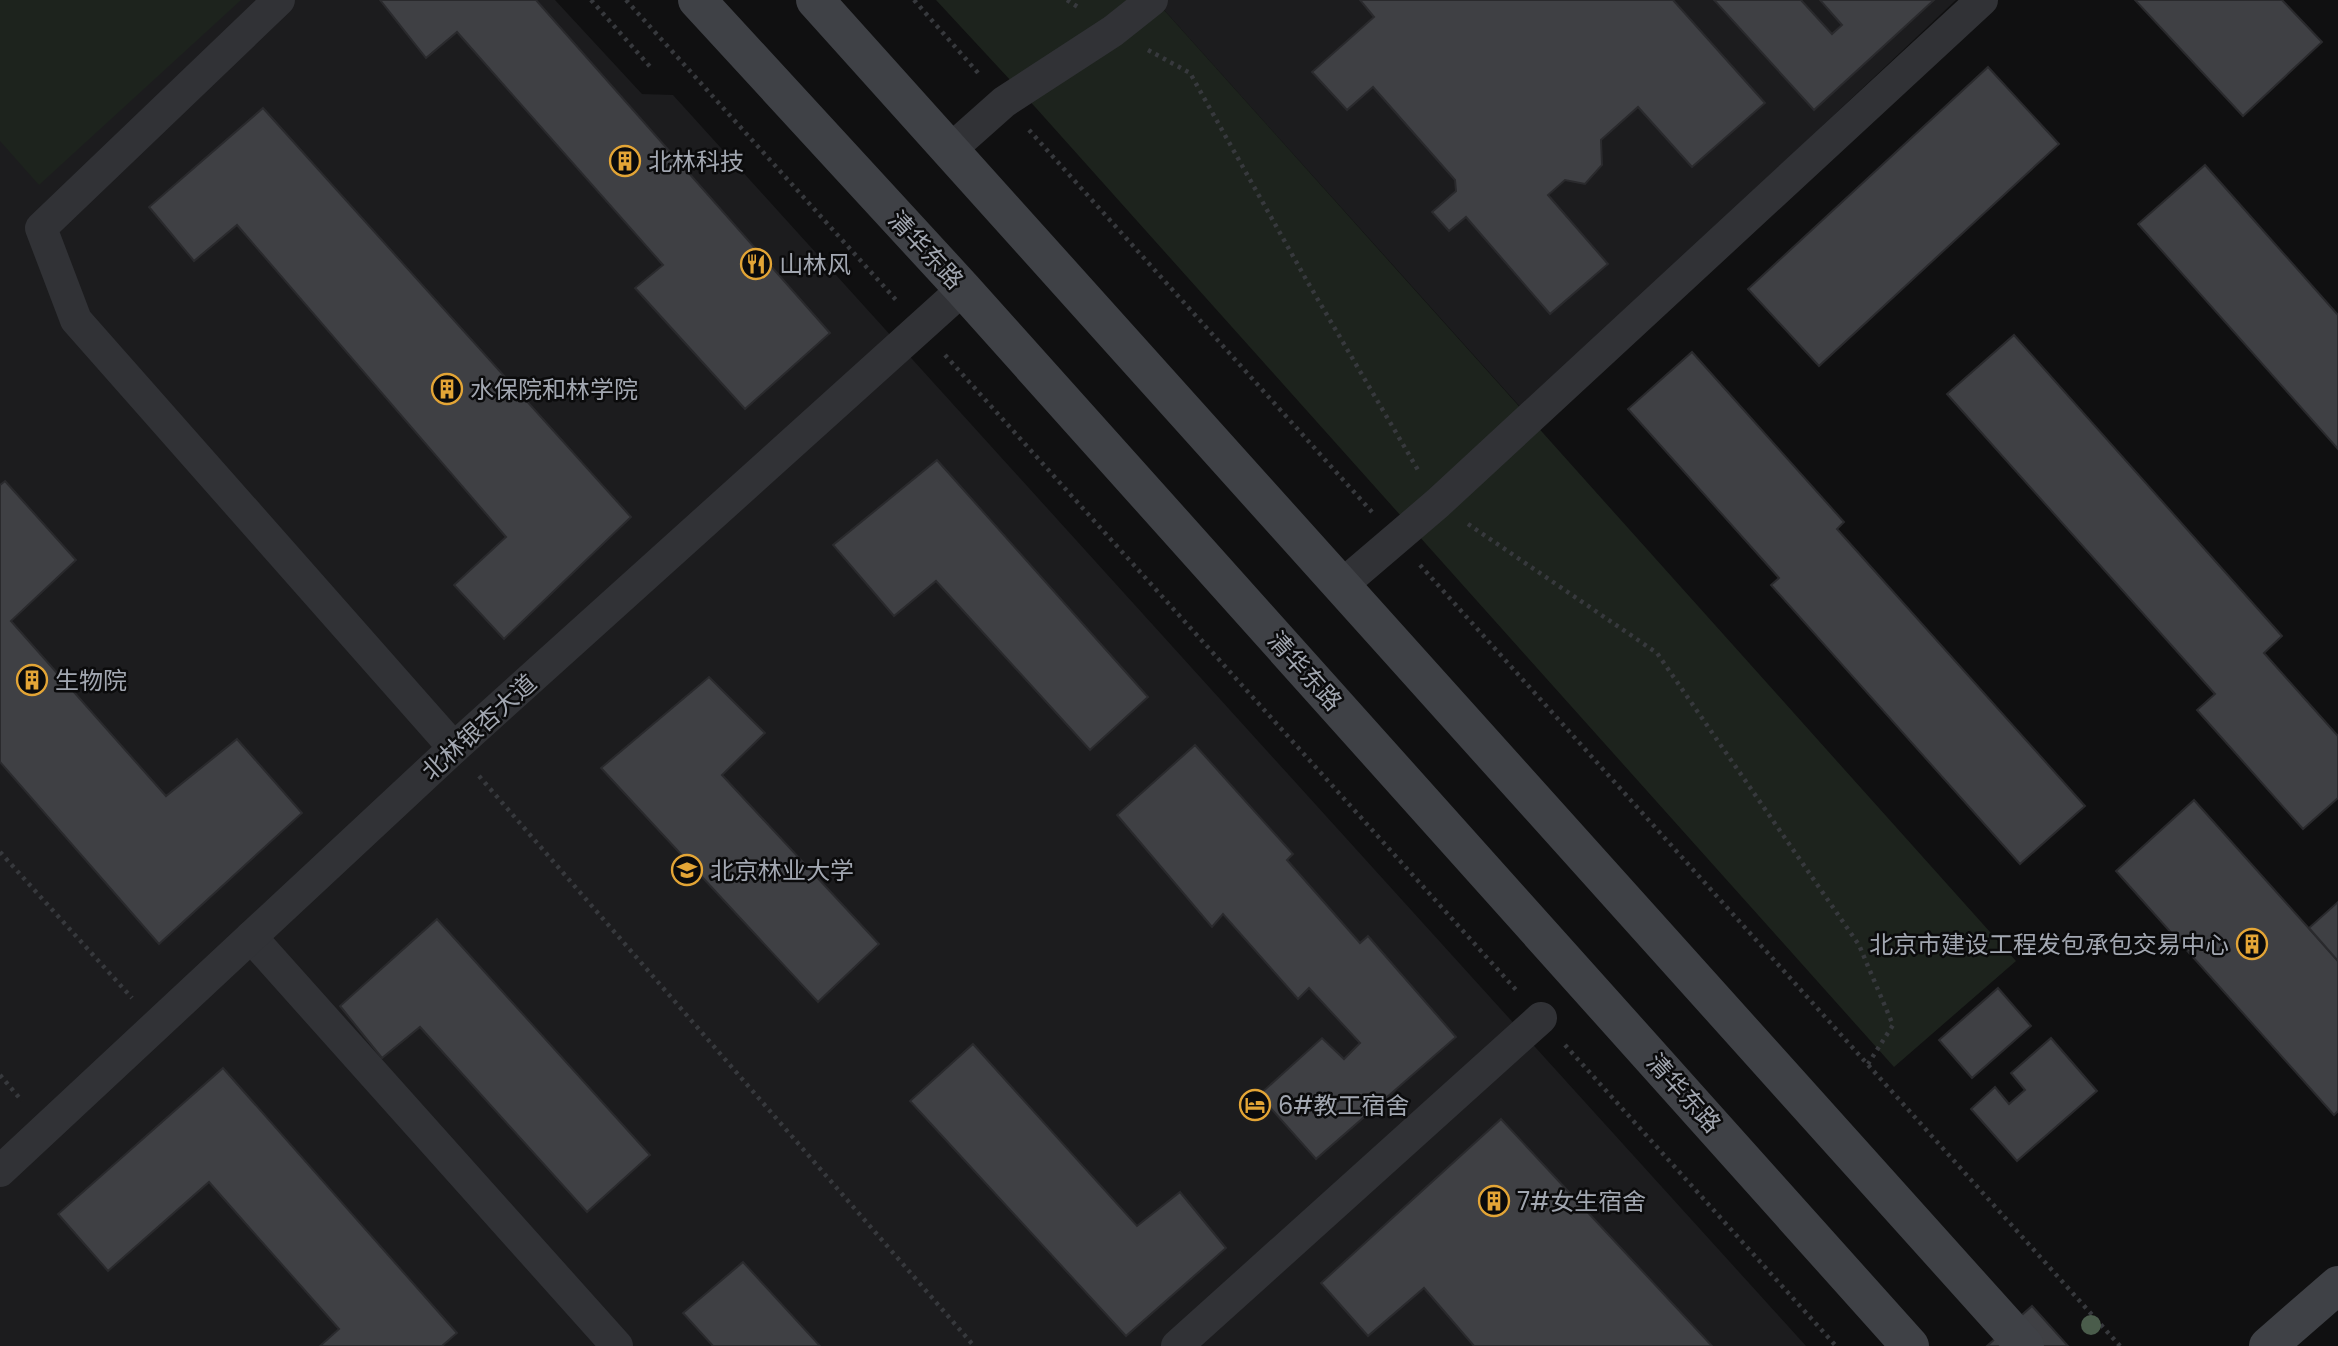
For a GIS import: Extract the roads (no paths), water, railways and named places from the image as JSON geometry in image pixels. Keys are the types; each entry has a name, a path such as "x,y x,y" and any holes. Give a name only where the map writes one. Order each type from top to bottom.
{"main road":[{"name":"清华东路","path":"696,0 963,289 1910,1346"},
{"path":"815,0 2025,1346"},
{"path":"2268,1346 2338,1285"}],"street":[{"path":"279,0 41,228 76,320 454,748"},
{"path":"950,150 1004,103 1113,32 1152,0"},
{"path":"1342,585 1438,503 1982,0"},
{"name":"北林银杏大道","path":"0,1171 454,748 963,289"},
{"path":"251,937 617,1346"},
{"path":"1177,1346 1541,1018"}],"place":[{"name":"北林科技","path":"625,161"},
{"name":"山林风","path":"756,264"},
{"name":"水保院和林学院","path":"447,389"},
{"name":"生物院","path":"32,680"},
{"name":"北京林业大学","path":"687,870"},
{"name":"北京市建设工程发包承包交易中心","path":"2252,944"},
{"name":"6#教工宿舍","path":"1255,1105"},
{"name":"7#女生宿舍","path":"1494,1201"}]}
